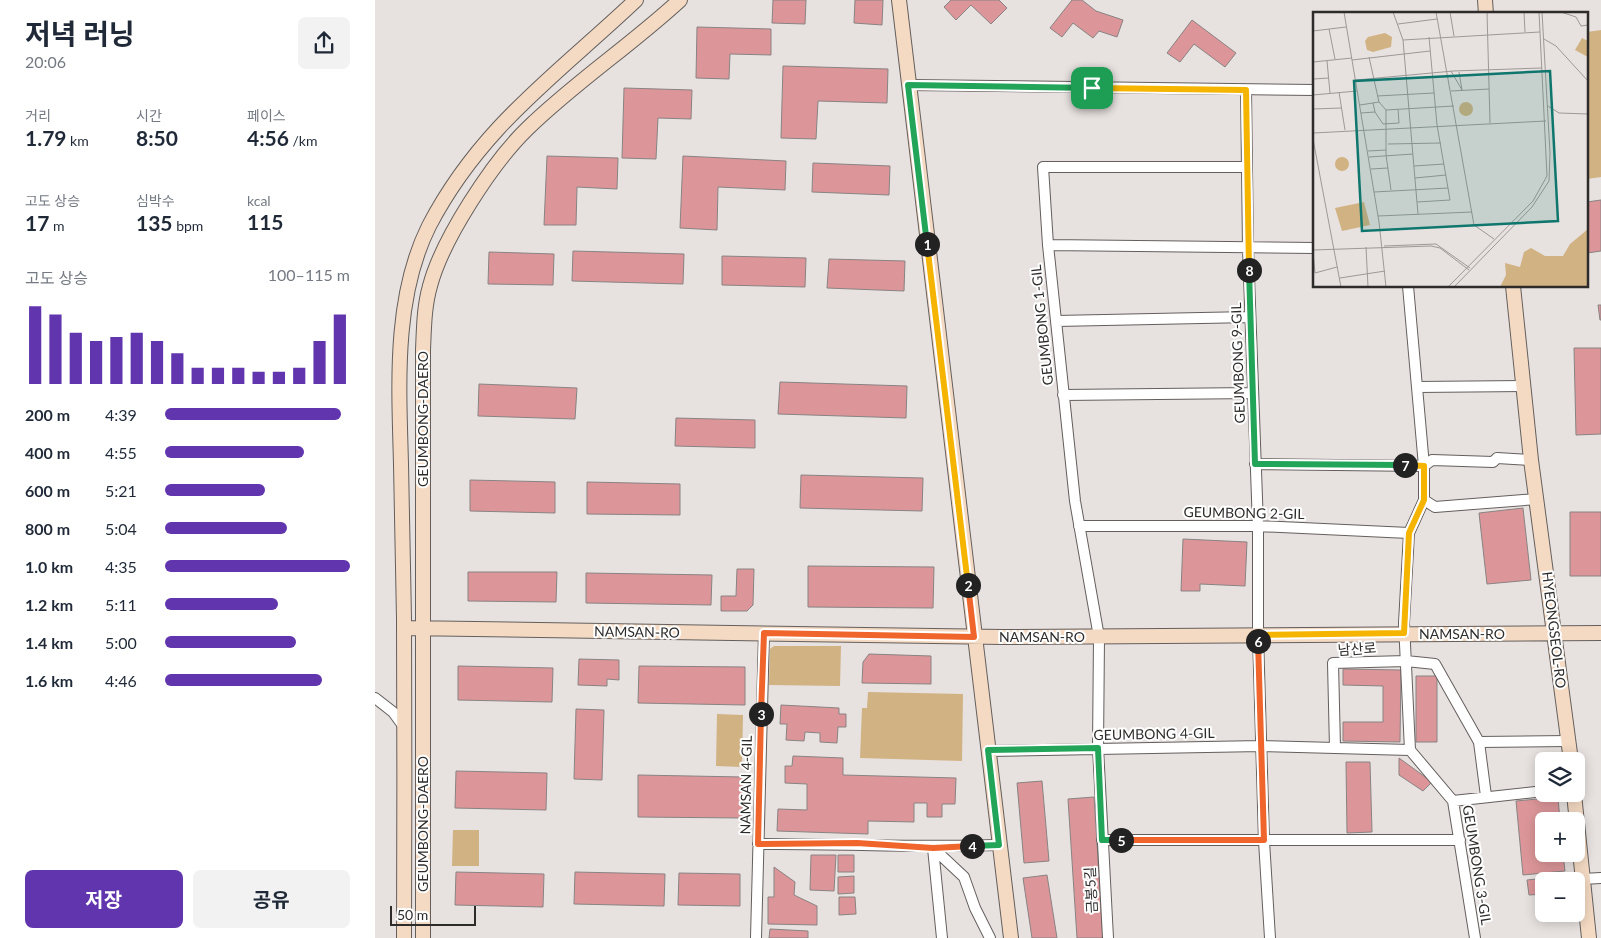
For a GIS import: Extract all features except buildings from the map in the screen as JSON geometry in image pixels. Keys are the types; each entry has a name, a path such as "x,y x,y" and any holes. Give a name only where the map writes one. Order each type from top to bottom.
{"street":[{"name":"GEUMBONG-DAERO","path":"405,938 404,628 400,424 405,305 419,250 429,226 472,158 500,124 531,93 636,0"},
{"name":"GEUMBONG-DAERO","path":"423,938 424,313 430,284 453,231 497,164 525,131 558,101 642,35 680,0"},
{"path":"899,0 1011,938"},
{"path":"908,85 1313,90"},
{"name":"GEUMBONG 9-GIL","path":"1246,90 1248,249 1258,526 1258,635"},
{"path":"1048,245 1043,167 1247,167"},
{"name":"GEUMBONG 1-GIL","path":"1098,748 1099,636 1079,526 1063,395 1048,245 1248,249 1313,248"},
{"path":"1408,288 1424,466 1424,500 1409,533 1404,633 1410,750"},
{"name":"HYEONGSEOL-RO","path":"1513,288 1531,460 1570,752"},
{"path":"1055,321 1251,317"},
{"path":"1417,386 1524,386"},
{"path":"1063,395 1253,393"},
{"path":"1255,464 1424,466 1431,460 1493,462 1497,458 1531,460"},
{"path":"1424,500 1435,507 1537,499"},
{"name":"GEUMBONG 2-GIL","path":"1079,526 1258,526 1409,533"},
{"name":"NAMSAN-RO","path":"404,628 974,637 1601,633"},
{"name":"NAMSAN 4-GIL","path":"756,938 764,633"},
{"path":"1258,635 1264,840 1271,938"},
{"name":"NAMSAN-RO","path":"1406,661 1435,664 1479,742"},
{"name":"남산로","path":"1335,748 1333,662 1406,661"},
{"path":"375,698 393,712 404,727"},
{"path":"1486,796 1479,742 1569,741"},
{"name":"GEUMBONG 4-GIL","path":"988,750 1261,746 1410,750"},
{"name":"금봉5길","path":"1098,748 1108,938"},
{"name":"GEUMBONG 3-GIL","path":"1410,750 1453,801 1475,938"},
{"path":"1453,801 1535,792"},
{"path":"1575,802 1581,872"},
{"path":"1102,840 1460,840"},
{"path":"758,844 857,843 933,848 999,845"},
{"path":"933,848 942,938"},
{"path":"933,848 964,877 975,908 990,938"},
{"path":"1585,879 1601,878"},
{"path":"1585,904 1589,938"}],"shaded area":[{"path":"1601,30 1601,177 1589,179 1589,32"},
{"path":"774,646 841,646 840,686 769,685 770,649"},
{"path":"868,692 963,694 962,761 860,758 862,708 867,708"},
{"path":"717,714 743,715 742,767 716,766"},
{"path":"453,830 479,830 479,866 452,866"}],"route":[{"path":"908,85 1092,88 1246,90 1248,249 1255,464 1424,466 1424,500 1409,533 1404,633 1258,635 1264,840 1102,840 1098,748 988,750 999,845 933,848 857,843 758,844 764,633 974,637 908,85"}]}
